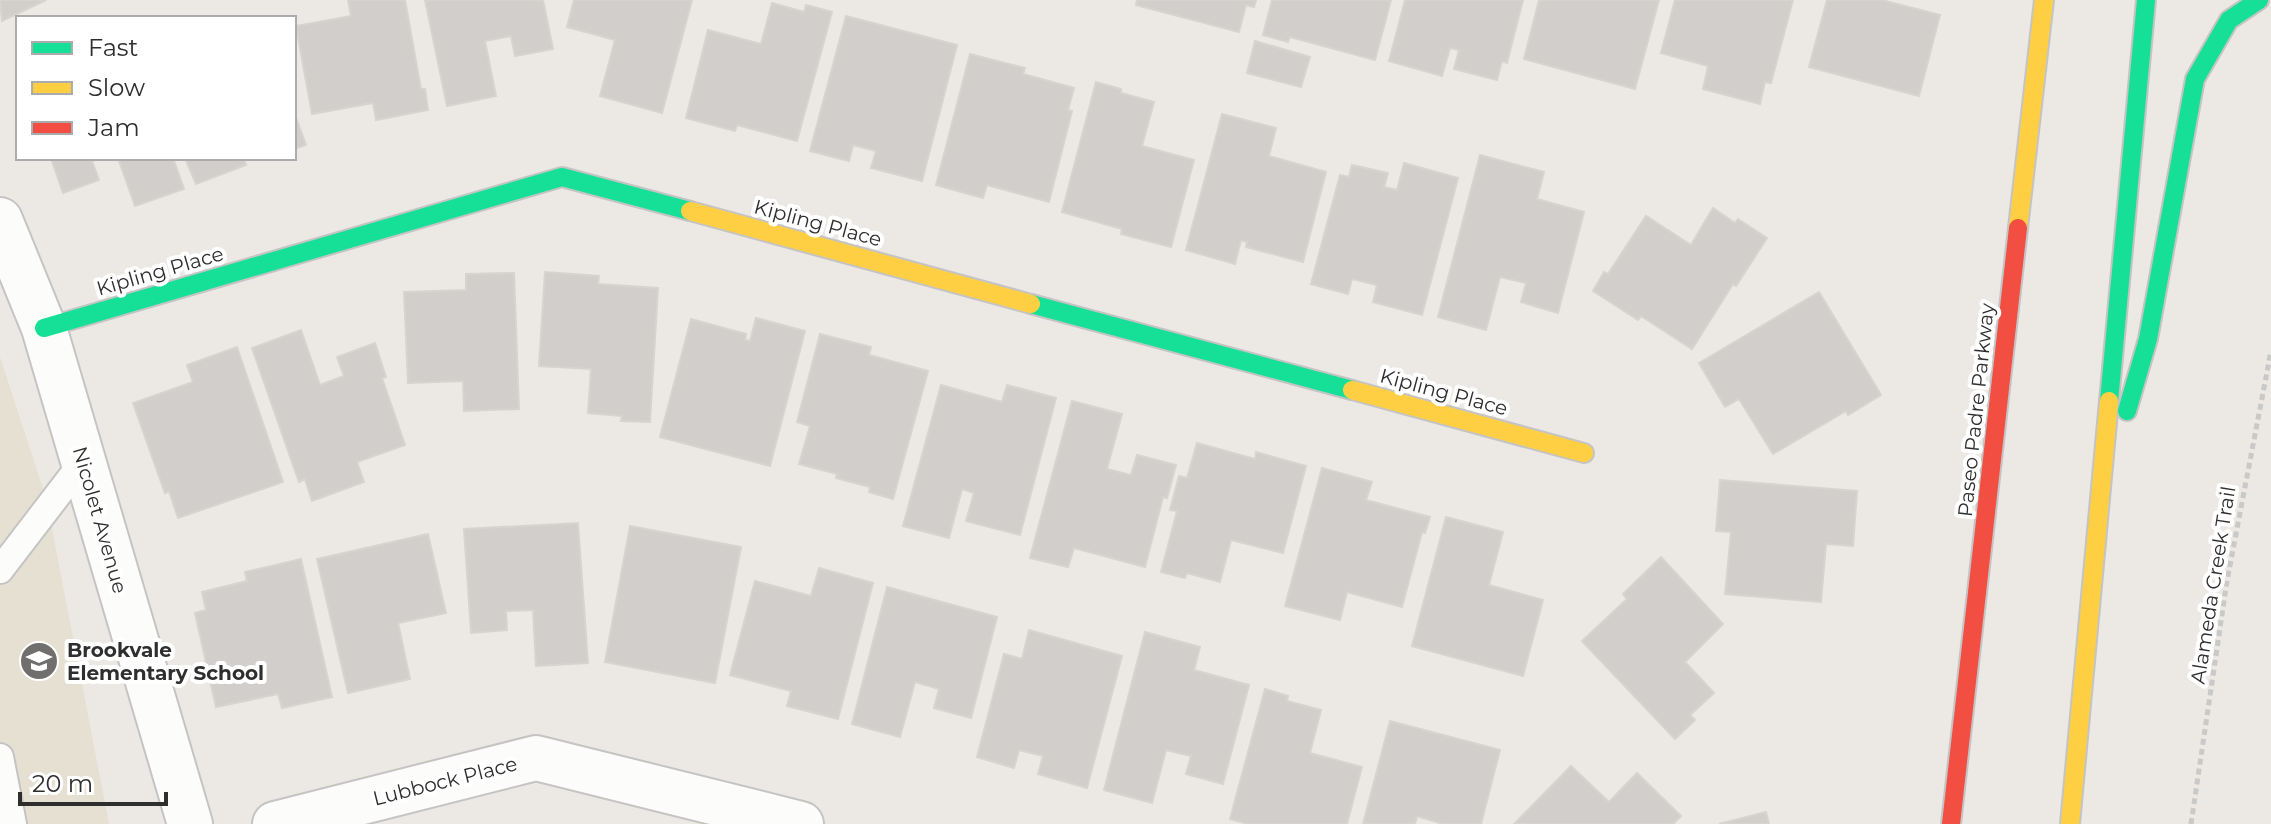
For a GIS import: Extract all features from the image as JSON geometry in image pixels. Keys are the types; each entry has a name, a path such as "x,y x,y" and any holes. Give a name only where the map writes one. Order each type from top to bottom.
{"main road":[{"name":"Paseo Padre Parkway","path":"1951,824 2044,0"},
{"path":"2070,824 2146,0"},
{"path":"2100,505 2148,339 2195,79 2229,20 2259,0"},
{"name":"Kipling Place","path":"44,328 562,177 1584,453"}],"street":[{"name":"Nicolet Avenue","path":"0,220 44,328 190,824"},
{"name":"Lubbock Place","path":"275,824 536,758 801,824"}],"lane":[{"path":"0,570 83,462"},
{"path":"0,757 13,824"}],"path":[{"name":"Alameda Creek Trail","path":"2191,824 2227,581 2271,351"}],"shaded area":[{"name":"Brookvale Elementary School","path":"0,357 46,498 109,824 0,824"}],"building":[{"path":"0,0 46,0 2,21"},
{"path":"348,0 405,0 421,89 425,89 428,110 376,120 373,103 312,114 296,26 351,16"},
{"path":"425,0 543,0 553,49 515,56 511,36 485,41 496,96 447,106"},
{"path":"574,0 692,0 662,113 600,96 615,40 567,27"},
{"path":"1137,0 1256,0 1254,7 1246,5 1239,32 1136,5"},
{"path":"1272,0 1391,0 1375,60 1290,37 1288,42 1263,35"},
{"path":"1405,0 1523,0 1507,63 1502,61 1497,80 1454,69 1459,50 1450,48 1442,76 1389,61"},
{"path":"1539,0 1659,0 1635,89 1524,59"},
{"path":"1675,0 1793,0 1771,83 1765,82 1760,104 1703,89 1708,66 1661,53"},
{"path":"1827,0 1882,0 1940,15 1919,96 1809,67"},
{"path":"772,3 804,12 806,5 832,12 797,141 737,125 735,131 686,118 708,30 761,44"},
{"path":"846,16 957,45 922,181 871,168 876,151 853,145 849,161 810,151"},
{"path":"1255,41 1310,57 1301,87 1247,73"},
{"path":"970,54 1025,68 1023,74 1074,88 1068,110 1072,111 1049,202 987,185 983,198 936,185"},
{"path":"1096,82 1154,102 1142,146 1194,160 1171,247 1121,234 1122,229 1062,212"},
{"path":"1222,114 1276,128 1269,156 1326,172 1303,262 1246,247 1247,242 1241,240 1235,264 1186,250"},
{"path":"296,118 306,145 296,148"},
{"path":"1480,155 1544,172 1537,199 1584,212 1558,313 1521,302 1526,283 1500,277 1486,330 1438,317"},
{"path":"52,160 95,160 92,161 99,180 63,193"},
{"path":"119,160 174,160 184,189 135,206"},
{"path":"186,160 244,160 246,165 196,184"},
{"path":"1404,163 1458,178 1422,315 1373,302 1377,285 1352,279 1348,294 1311,284 1340,175 1349,177 1352,165 1388,173 1384,187 1397,190"},
{"path":"1713,208 1735,223 1738,219 1767,238 1736,286 1733,284 1692,349 1641,316 1638,320 1593,291 1604,272 1608,274 1646,216 1691,245"},
{"path":"545,272 599,276 598,284 658,288 650,422 621,421 622,416 588,413 591,369 539,366"},
{"path":"514,273 519,409 464,411 463,381 408,383 404,292 466,290 466,274"},
{"path":"1819,292 1881,395 1848,415 1846,411 1773,454 1739,399 1725,407 1699,363"},
{"path":"756,318 805,331 770,466 660,437 691,319 746,334 745,340 750,341"},
{"path":"301,330 320,385 344,376 337,357 375,343 386,377 382,378 405,445 357,462 364,482 312,501 305,479 299,482 252,348"},
{"path":"820,334 871,347 869,355 928,371 893,499 869,492 870,487 836,478 837,474 799,464 810,426 797,422"},
{"path":"237,347 283,482 178,518 169,491 165,493 133,403 193,382 187,365"},
{"path":"941,385 1002,402 1007,385 1056,398 1020,535 966,521 974,493 962,489 949,538 903,526"},
{"path":"1072,401 1122,414 1107,469 1131,475 1137,455 1176,465 1167,498 1163,497 1145,567 1074,548 1068,567 1030,558"},
{"path":"1197,443 1255,459 1256,452 1306,466 1283,553 1231,540 1220,582 1187,573 1185,578 1161,572 1177,511 1170,510 1179,476 1187,478"},
{"path":"1322,468 1372,482 1366,500 1430,517 1425,533 1422,532 1402,607 1347,592 1340,620 1285,606"},
{"path":"1720,480 1857,491 1853,546 1826,544 1821,602 1725,594 1731,532 1716,531"},
{"path":"1446,517 1503,532 1489,585 1543,600 1523,676 1412,646"},
{"path":"578,523 588,663 536,666 533,610 506,611 507,630 471,633 464,529"},
{"path":"630,526 741,547 715,683 605,662"},
{"path":"428,534 446,613 398,623 410,679 348,693 317,559"},
{"path":"1661,557 1723,624 1685,662 1714,693 1690,715 1695,720 1675,739 1582,641 1627,599 1623,594"},
{"path":"301,559 332,697 282,708 278,694 216,707 195,613 206,610 202,592 247,581 245,572"},
{"path":"819,568 873,583 838,719 787,706 791,691 730,675 755,581 811,596"},
{"path":"887,587 997,617 971,718 934,708 939,689 915,682 900,737 852,724"},
{"path":"1029,630 1122,656 1087,788 1038,774 1043,756 1019,750 1014,768 977,757 1004,654 1022,659"},
{"path":"1145,632 1200,647 1194,670 1249,685 1223,784 1186,774 1191,756 1166,750 1152,803 1104,790"},
{"path":"1265,689 1288,696 1287,701 1321,710 1310,753 1362,767 1347,824 1248,824 1230,819"},
{"path":"1390,721 1500,750 1481,824 1443,824 1417,816 1415,824 1363,824"},
{"path":"1571,766 1609,802 1637,773 1681,816 1673,824 1514,824"},
{"path":"1766,812 1769,824 1719,824"}],"traffic: fast":[{"path":"2109,401 2146,0"},
{"path":"2127,411 2148,339 2195,79 2229,20 2259,0"},
{"path":"44,328 562,177 690,211"},
{"path":"1031,304 1352,390"}],"traffic: slow":[{"path":"2018,228 2044,0"},
{"path":"690,211 1031,304"},
{"path":"1352,390 1584,453"},
{"path":"2070,824 2109,401"}],"traffic: jam":[{"path":"1951,824 2018,228"}],"place":[{"name":"Brookvale Elementary School","path":"39,661"}]}
